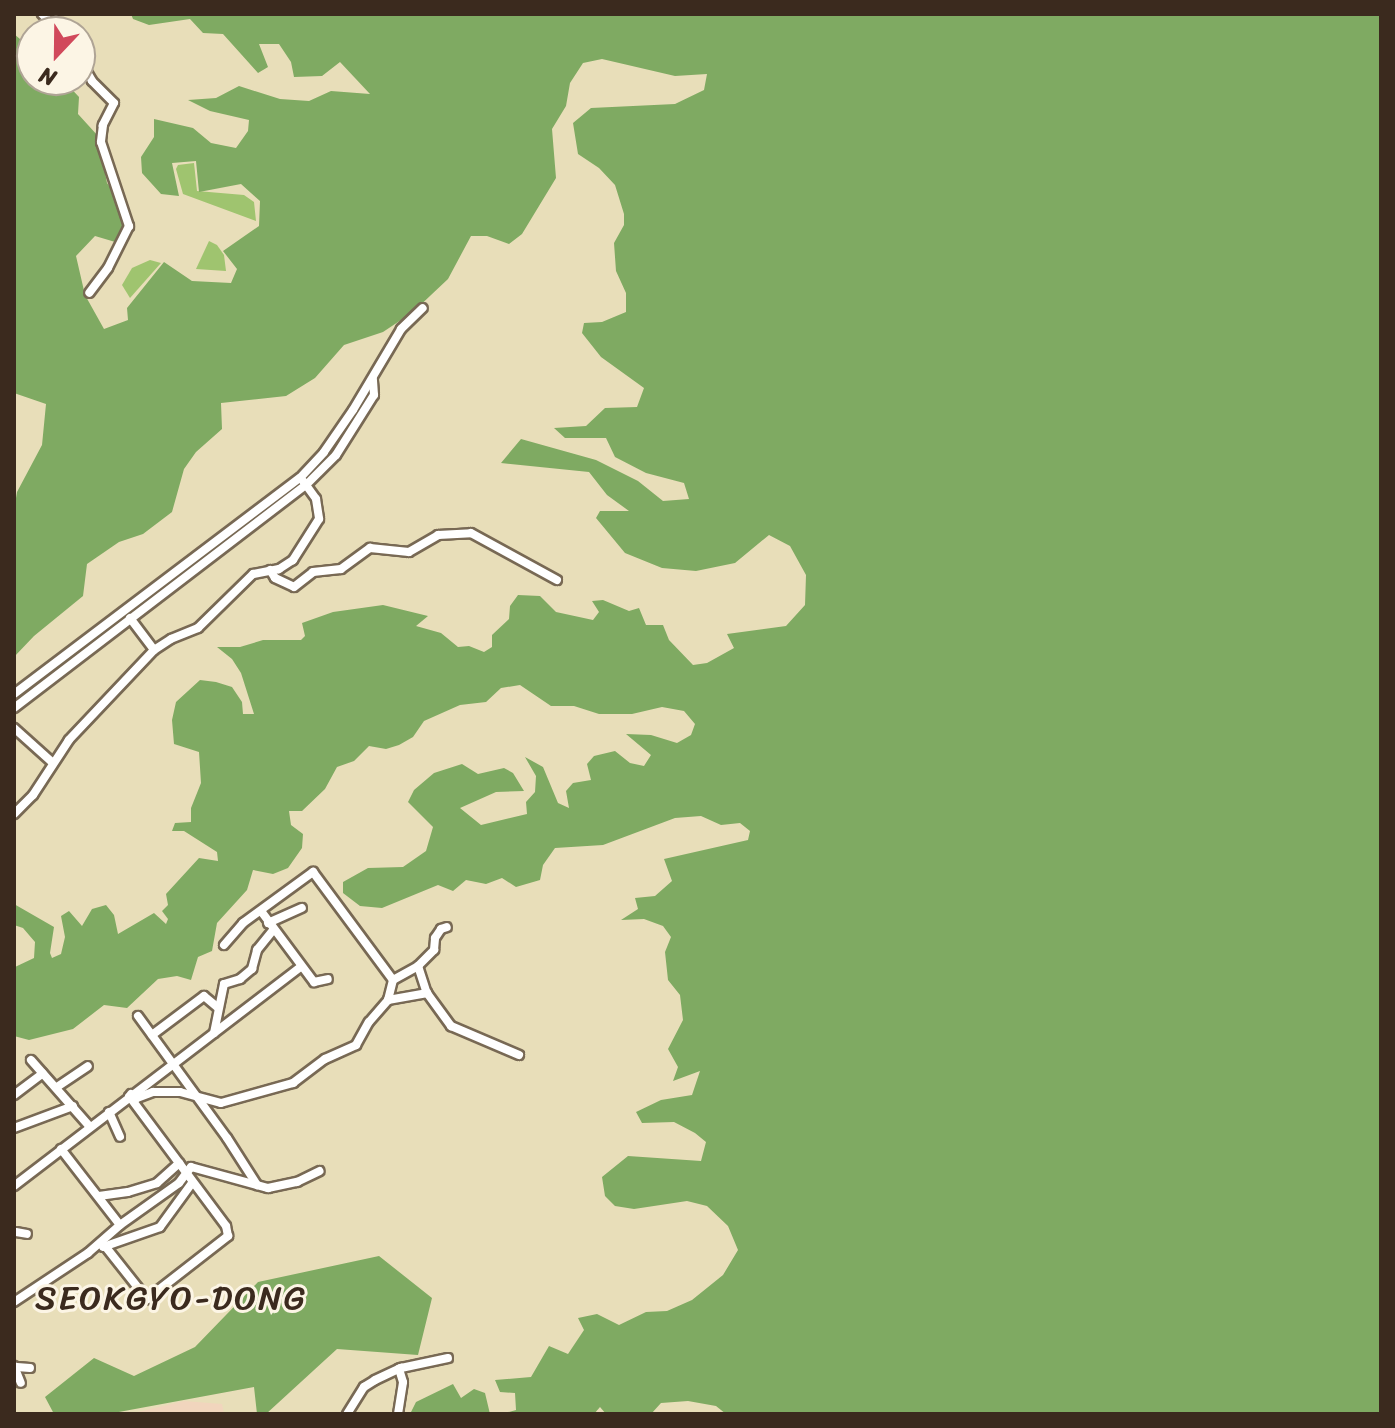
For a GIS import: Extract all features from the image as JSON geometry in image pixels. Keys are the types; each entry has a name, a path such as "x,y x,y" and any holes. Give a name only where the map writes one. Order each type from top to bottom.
{"street":[{"path":"89,293 108,268 129,226 101,142 103,125 114,103 96,85"},
{"path":"14,694 303,481 324,470 374,395 373,379 401,329 423,308"},
{"path":"14,814 33,795 74,734 154,650 198,628 253,574 293,560 319,519 316,499 303,481"},
{"path":"14,708 303,481"},
{"path":"270,570 275,578 294,587 313,572 345,567 370,548 409,552 438,535 471,533 557,580"},
{"path":"130,618 154,650"},
{"path":"14,728 53,763"},
{"path":"224,945 243,923 313,872 393,980"},
{"path":"214,1033 224,984 240,979 252,969 257,950 271,926 302,908"},
{"path":"261,911 314,982 328,979"},
{"path":"130,1095 137,1098 163,1091 229,1102 293,1083 325,1059 351,1050 388,1000 393,980 418,966 438,949 435,938 447,927"},
{"path":"418,966 427,993 451,1026 519,1055"},
{"path":"14,1186 300,967"},
{"path":"388,1000 427,993"},
{"path":"152,1035 204,996 217,1007"},
{"path":"138,1016 227,1138 257,1185"},
{"path":"31,1060 90,1127"},
{"path":"57,1087 88,1066"},
{"path":"14,1095 43,1073"},
{"path":"105,1246 147,1299 228,1236 226,1226 130,1095"},
{"path":"14,1128 73,1106"},
{"path":"109,1112 120,1137"},
{"path":"61,1149 120,1225"},
{"path":"99,1196 157,1183 179,1163"},
{"path":"14,1302 88,1253 120,1225 179,1183 191,1167 257,1185 281,1187 320,1171"},
{"path":"88,1253 160,1227 169,1219 192,1183"},
{"path":"15,1233 27,1234"},
{"path":"347,1414 364,1387 399,1369 448,1358"},
{"path":"21,1383 15,1367 30,1368"},
{"path":"398,1414 403,1382 399,1369"}],"shaded area":[{"path":"184,1401 222,1404 224,1414 129,1414"}],"green space":[{"path":"131,14 1381,14 1381,1414 726,1414 716,1406 688,1401 661,1403 651,1414 606,1414 600,1407 594,1414 501,1414 516,1410 515,1393 500,1392 495,1380 531,1377 549,1346 568,1354 584,1330 578,1318 597,1314 619,1325 646,1312 667,1311 692,1300 723,1275 738,1250 728,1226 707,1206 687,1201 634,1209 615,1206 605,1196 602,1177 628,1156 701,1161 706,1142 695,1133 674,1122 642,1123 636,1112 661,1100 692,1095 700,1071 673,1081 678,1067 668,1049 683,1020 680,995 668,980 665,952 671,937 663,926 644,919 621,920 638,909 635,898 655,896 672,881 664,859 748,840 750,831 740,823 721,825 701,816 675,818 603,845 555,848 543,865 540,880 516,887 502,878 486,884 466,880 453,891 438,885 382,908 360,906 343,893 343,882 368,868 403,867 426,851 433,827 408,802 414,790 434,773 462,764 478,774 504,768 513,773 524,791 496,792 460,808 481,825 527,814 526,802 535,792 536,776 525,757 543,767 558,803 569,808 566,791 573,783 591,780 587,764 594,756 615,751 630,763 644,766 651,755 626,734 651,735 677,743 691,735 695,724 684,711 662,707 632,714 599,714 574,706 551,706 520,685 501,688 486,702 460,705 424,721 413,737 399,745 386,749 369,746 354,761 337,767 325,789 302,811 289,811 291,825 303,834 302,848 288,868 273,874 253,870 247,890 217,923 212,951 198,957 191,980 177,976 158,979 127,1008 104,1005 73,1029 29,1040 14,1036 15,967 34,958 35,942 23,928 14,925 14,904 54,927 52,958 61,954 65,937 61,916 69,911 82,926 92,909 106,905 114,915 118,934 154,913 166,924 168,919 162,911 168,905 166,894 199,858 218,861 217,852 184,831 172,831 175,823 191,822 191,808 201,783 199,752 174,744 172,720 176,702 200,680 216,682 232,687 242,702 243,714 254,714 241,673 232,659 217,647 240,647 263,640 301,640 305,636 302,623 333,612 383,605 428,616 416,626 441,633 458,647 469,646 484,652 492,647 492,635 509,619 510,606 518,595 540,596 556,612 593,620 599,612 592,601 603,600 629,611 639,608 646,625 663,625 669,640 693,665 707,663 734,648 727,634 786,626 805,605 806,575 790,546 769,535 735,563 696,571 662,568 625,553 596,518 600,511 629,511 607,495 589,472 501,463 521,439 596,460 638,481 663,501 689,499 684,483 646,473 615,457 606,438 565,438 554,428 586,426 605,408 637,407 644,388 601,357 582,333 584,323 602,322 626,312 626,293 616,271 614,243 624,225 624,214 615,185 599,168 578,154 573,123 591,108 675,104 704,90 707,74 675,76 602,59 583,63 570,83 566,106 552,129 556,178 522,234 509,244 487,236 471,236 448,279 413,312 383,332 344,345 315,378 286,396 221,403 222,429 196,452 184,469 172,512 143,534 119,542 87,564 83,596 34,636 14,657 14,510 17,492 42,445 46,404 14,393 14,34 16,96 78,96 78,114 98,136 107,183 130,214 122,244 95,236 76,256 85,295 104,329 128,320 127,308 164,262 192,281 231,283 237,269 223,251 259,226 260,201 241,184 199,192 196,161 172,163 179,196 161,194 142,173 141,157 154,137 154,119 193,128 211,143 236,148 248,131 249,120 210,111 188,100 216,98 239,86 280,99 309,101 331,91 370,94 340,62 322,76 294,77 291,62 279,44 259,44 268,67 258,73 223,34 203,33 190,19 149,25 133,19"},
{"path":"194,163 197,191 244,195 254,202 256,221 183,194 176,169 178,165"},
{"path":"209,241 217,245 224,255 226,271 196,269"},
{"path":"150,260 161,263 130,298 122,285 132,268"},
{"path":"379,1256 432,1298 418,1355 337,1349 266,1414 257,1414 254,1387 108,1414 54,1414 45,1397 94,1358 134,1376 195,1347 258,1282"},
{"path":"453,1384 461,1398 474,1389 485,1393 490,1414 410,1414 416,1402"}],"district":[{"name":"SEOKGYO-DONG","path":"171,1299"}]}
